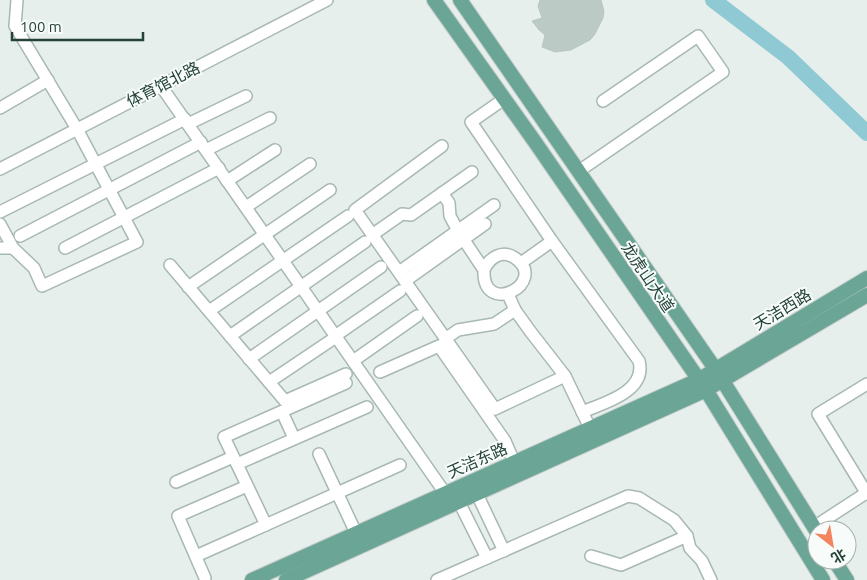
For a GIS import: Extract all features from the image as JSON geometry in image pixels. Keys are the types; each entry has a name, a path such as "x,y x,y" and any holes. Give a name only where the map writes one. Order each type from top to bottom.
{"main road":[{"name":"龙虎山大道","path":"434,0 702,385 823,580"},
{"name":"龙虎山大道","path":"460,0 719,376 809,520"},
{"name":"天洁西路","path":"719,376 867,278"},
{"name":"天洁西路","path":"719,376 866,299"},
{"name":"天洁东路","path":"286,580 477,494 719,376"},
{"name":"天洁东路","path":"252,580 272,576 356,533 590,428 702,385"}],"street":[{"path":"0,224 13,248 34,268 42,286 137,242 77,129 15,26 17,0"},
{"name":"体育馆北路","path":"0,169 327,0"},
{"path":"579,171 723,72 698,36 603,101"},
{"path":"0,108 48,80"},
{"path":"161,86 445,493"},
{"path":"0,212 96,164 246,96"},
{"path":"504,99 471,122 552,241 639,360 642,370 635,385 613,400 582,412"},
{"path":"20,236 109,189 270,118"},
{"path":"442,146 355,210 369,238 446,339 495,409 565,376"},
{"path":"227,180 275,150"},
{"path":"246,207 310,164"},
{"path":"65,248 219,168"},
{"path":"230,336 302,287 402,214 411,215 472,172"},
{"path":"188,286 330,190"},
{"path":"442,193 449,203 450,216 484,270"},
{"path":"269,382 336,336 401,281 461,235 494,205"},
{"path":"209,311 348,216"},
{"path":"461,235 485,224"},
{"path":"521,264 552,241"},
{"path":"0,248 13,248"},
{"path":"504,254 511,255 521,264 524,276 522,282 519,288 508,294 495,292 490,288 484,277 484,270 491,258 504,254"},
{"path":"170,265 286,400 346,379 282,412 224,437 266,525"},
{"path":"249,358 381,267"},
{"path":"508,294 515,310 530,332 565,376 590,428"},
{"path":"446,339 458,330 494,324 515,310"},
{"path":"353,361 417,316"},
{"path":"380,372 439,346 505,441 514,462"},
{"path":"828,520 867,494 818,414 867,384"},
{"path":"176,482 294,438 367,407"},
{"path":"282,412 294,438"},
{"path":"320,454 356,533"},
{"path":"196,556 400,465"},
{"path":"205,578 178,516 247,486"},
{"path":"477,494 504,551"},
{"path":"436,580 628,496 639,498 674,520 687,536 690,548 702,561 711,580"},
{"path":"459,502 487,558"},
{"path":"591,556 621,565 687,536"}],"building":[{"path":"540,0 601,0 604,11 603,18 590,40 571,50 555,52 542,47 545,35 532,21 542,18 538,6"}],"waterway":[{"path":"713,0 788,57 867,133"}]}
